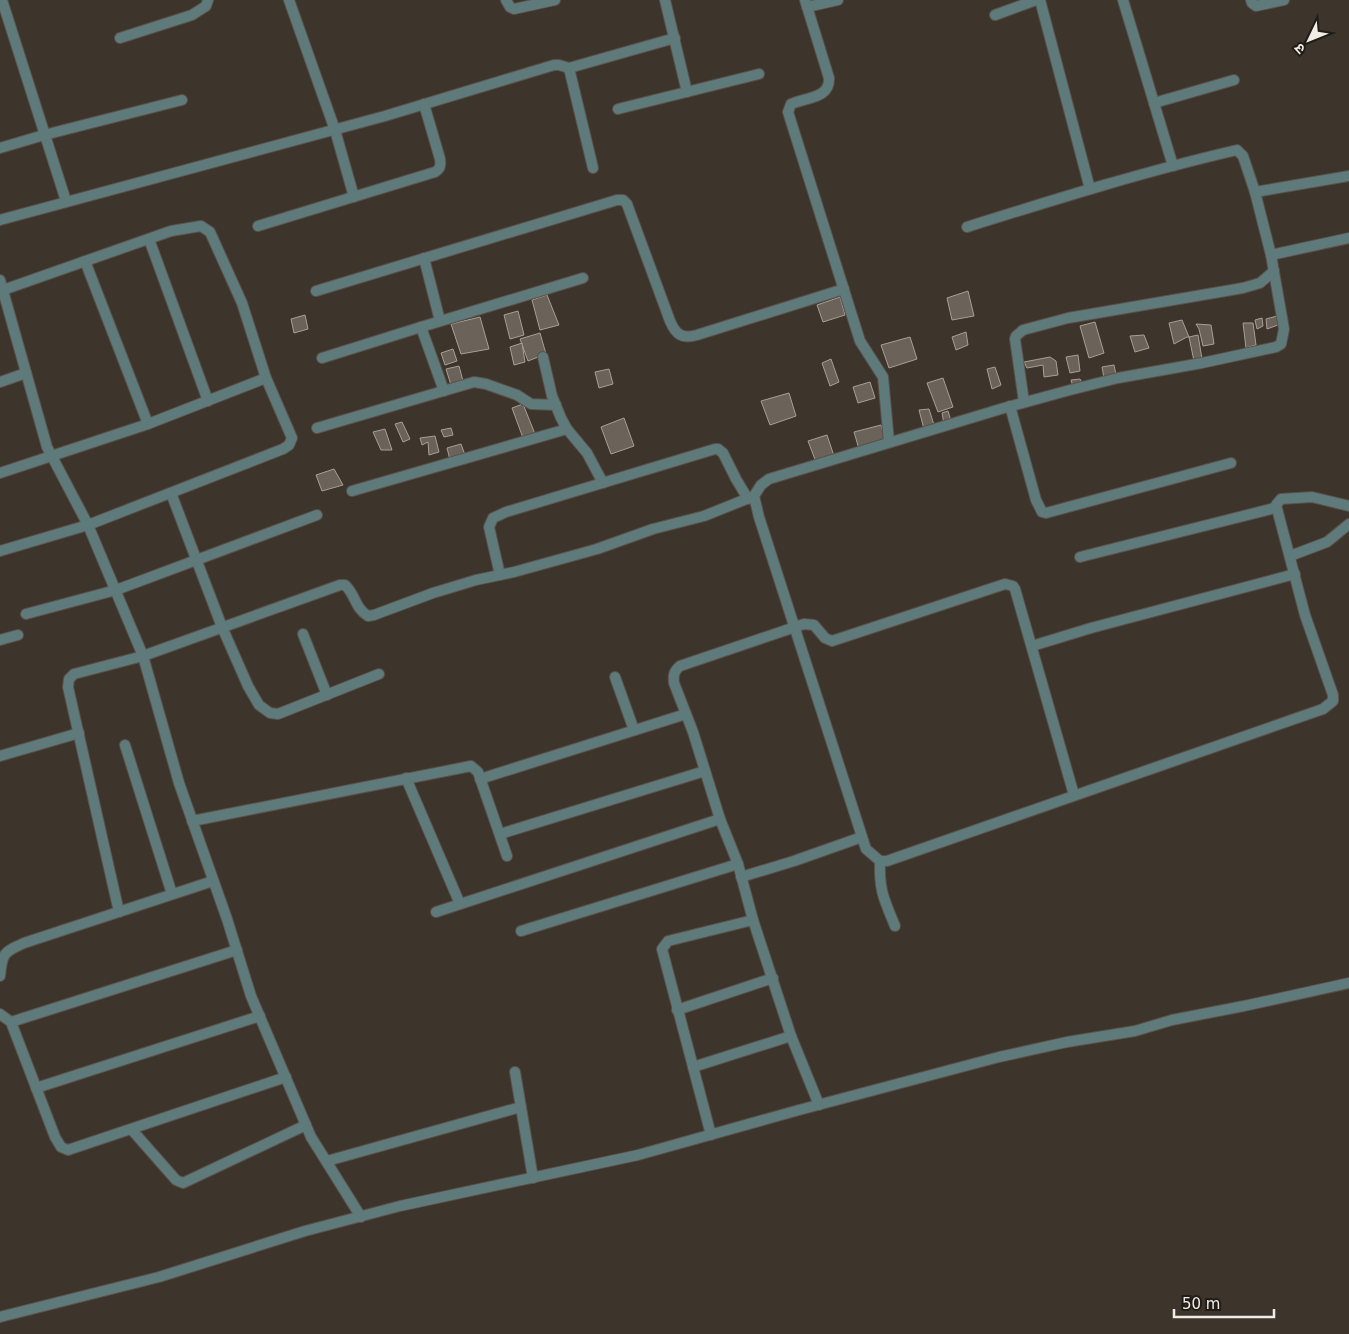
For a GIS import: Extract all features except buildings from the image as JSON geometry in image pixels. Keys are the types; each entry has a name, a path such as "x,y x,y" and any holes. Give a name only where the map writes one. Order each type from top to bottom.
{"street":[{"path":"2,0 66,201"},
{"path":"120,38 192,15 206,6 208,0"},
{"path":"289,0 335,130 354,197"},
{"path":"506,0 510,7 514,9 555,0"},
{"path":"665,0 687,92"},
{"path":"838,0 806,3 829,78 829,85 826,92 821,95 799,100 791,104 788,112 860,341 883,377 889,442"},
{"path":"994,15 1036,0"},
{"path":"1040,0 1090,189"},
{"path":"1123,0 1173,166"},
{"path":"1251,0 1256,6 1284,0"},
{"path":"0,220 335,130 554,66 559,65 569,68 675,38"},
{"path":"569,68 593,168"},
{"path":"618,109 759,74"},
{"path":"1154,103 1234,80"},
{"path":"0,148 182,100"},
{"path":"258,226 439,170 441,165 440,159 424,104"},
{"path":"119,912 68,687 69,679 74,674 142,656 340,585 345,585 352,592 356,606 368,616 476,580 597,548 653,529 704,516 751,497 769,479 889,442 1024,402 1118,378 1202,364 1276,347 1281,344 1284,329 1271,255 1255,192 1243,156 1238,150 1090,189 967,228"},
{"path":"1255,192 1349,176"},
{"path":"316,291 617,200 623,200 630,212 670,321 673,328 682,336 697,335 844,289"},
{"path":"0,551 88,525 273,454 289,445 292,438 266,378 242,303 210,232 201,226 171,231 85,261 1,287 47,446 88,525 142,656 179,784 237,950 251,996 311,1136 362,1216"},
{"path":"1271,255 1349,238"},
{"path":"148,239 208,401"},
{"path":"424,258 440,321"},
{"path":"85,261 148,424"},
{"path":"1024,402 1016,339 1016,336 1023,330 1068,318 1249,286 1260,283 1274,271"},
{"path":"322,358 583,278"},
{"path":"421,327 444,391"},
{"path":"543,357 556,405 567,429 587,453 603,483"},
{"path":"0,382 26,373"},
{"path":"0,473 148,424 266,378"},
{"path":"317,428 474,382 481,382 517,395 531,404 556,405"},
{"path":"1010,406 1036,500 1042,512 1046,513 1231,463"},
{"path":"352,491 567,429"},
{"path":"500,575 489,527 493,518 506,512 718,449 723,453 736,479 751,497 759,517 866,849 880,861 886,861 1314,712 1329,705 1333,701 1333,695 1305,616 1295,574 1275,508 1276,503 1281,499 1312,497 1349,506"},
{"path":"171,493 222,627 248,686 259,705 270,713 278,714 379,674"},
{"path":"1080,557 1275,508"},
{"path":"26,614 116,590 317,516"},
{"path":"1290,556 1327,542 1349,524"},
{"path":"1032,646 1091,628 1295,574"},
{"path":"819,1105 791,1036 753,920 738,864 720,819 673,676 675,670 680,666 810,623 820,630 824,638 832,641 1005,584 1010,584 1015,590 1032,646 1074,795"},
{"path":"303,634 327,695"},
{"path":"0,640 18,635"},
{"path":"615,677 634,730"},
{"path":"480,778 686,714"},
{"path":"0,756 79,733"},
{"path":"125,745 172,894"},
{"path":"192,821 471,766 478,772 507,856"},
{"path":"500,834 705,771"},
{"path":"406,778 460,904"},
{"path":"436,912 720,819"},
{"path":"741,877 862,837"},
{"path":"880,861 879,882 881,894 895,926"},
{"path":"521,931 738,864"},
{"path":"0,976 2,957 8,950 24,943 213,881"},
{"path":"711,1135 662,949 668,941 753,920"},
{"path":"11,1022 237,950"},
{"path":"678,1010 773,978"},
{"path":"0,1317 159,1277 305,1231 400,1206 638,1155 1009,1055 1067,1042 1135,1031 1172,1020 1349,983"},
{"path":"0,1014 11,1022 61,1147 68,1150 286,1077"},
{"path":"36,1088 260,1016"},
{"path":"693,1067 791,1036"},
{"path":"515,1072 534,1178"},
{"path":"327,1162 521,1107"},
{"path":"132,1130 176,1180 183,1182 306,1125"}]}
